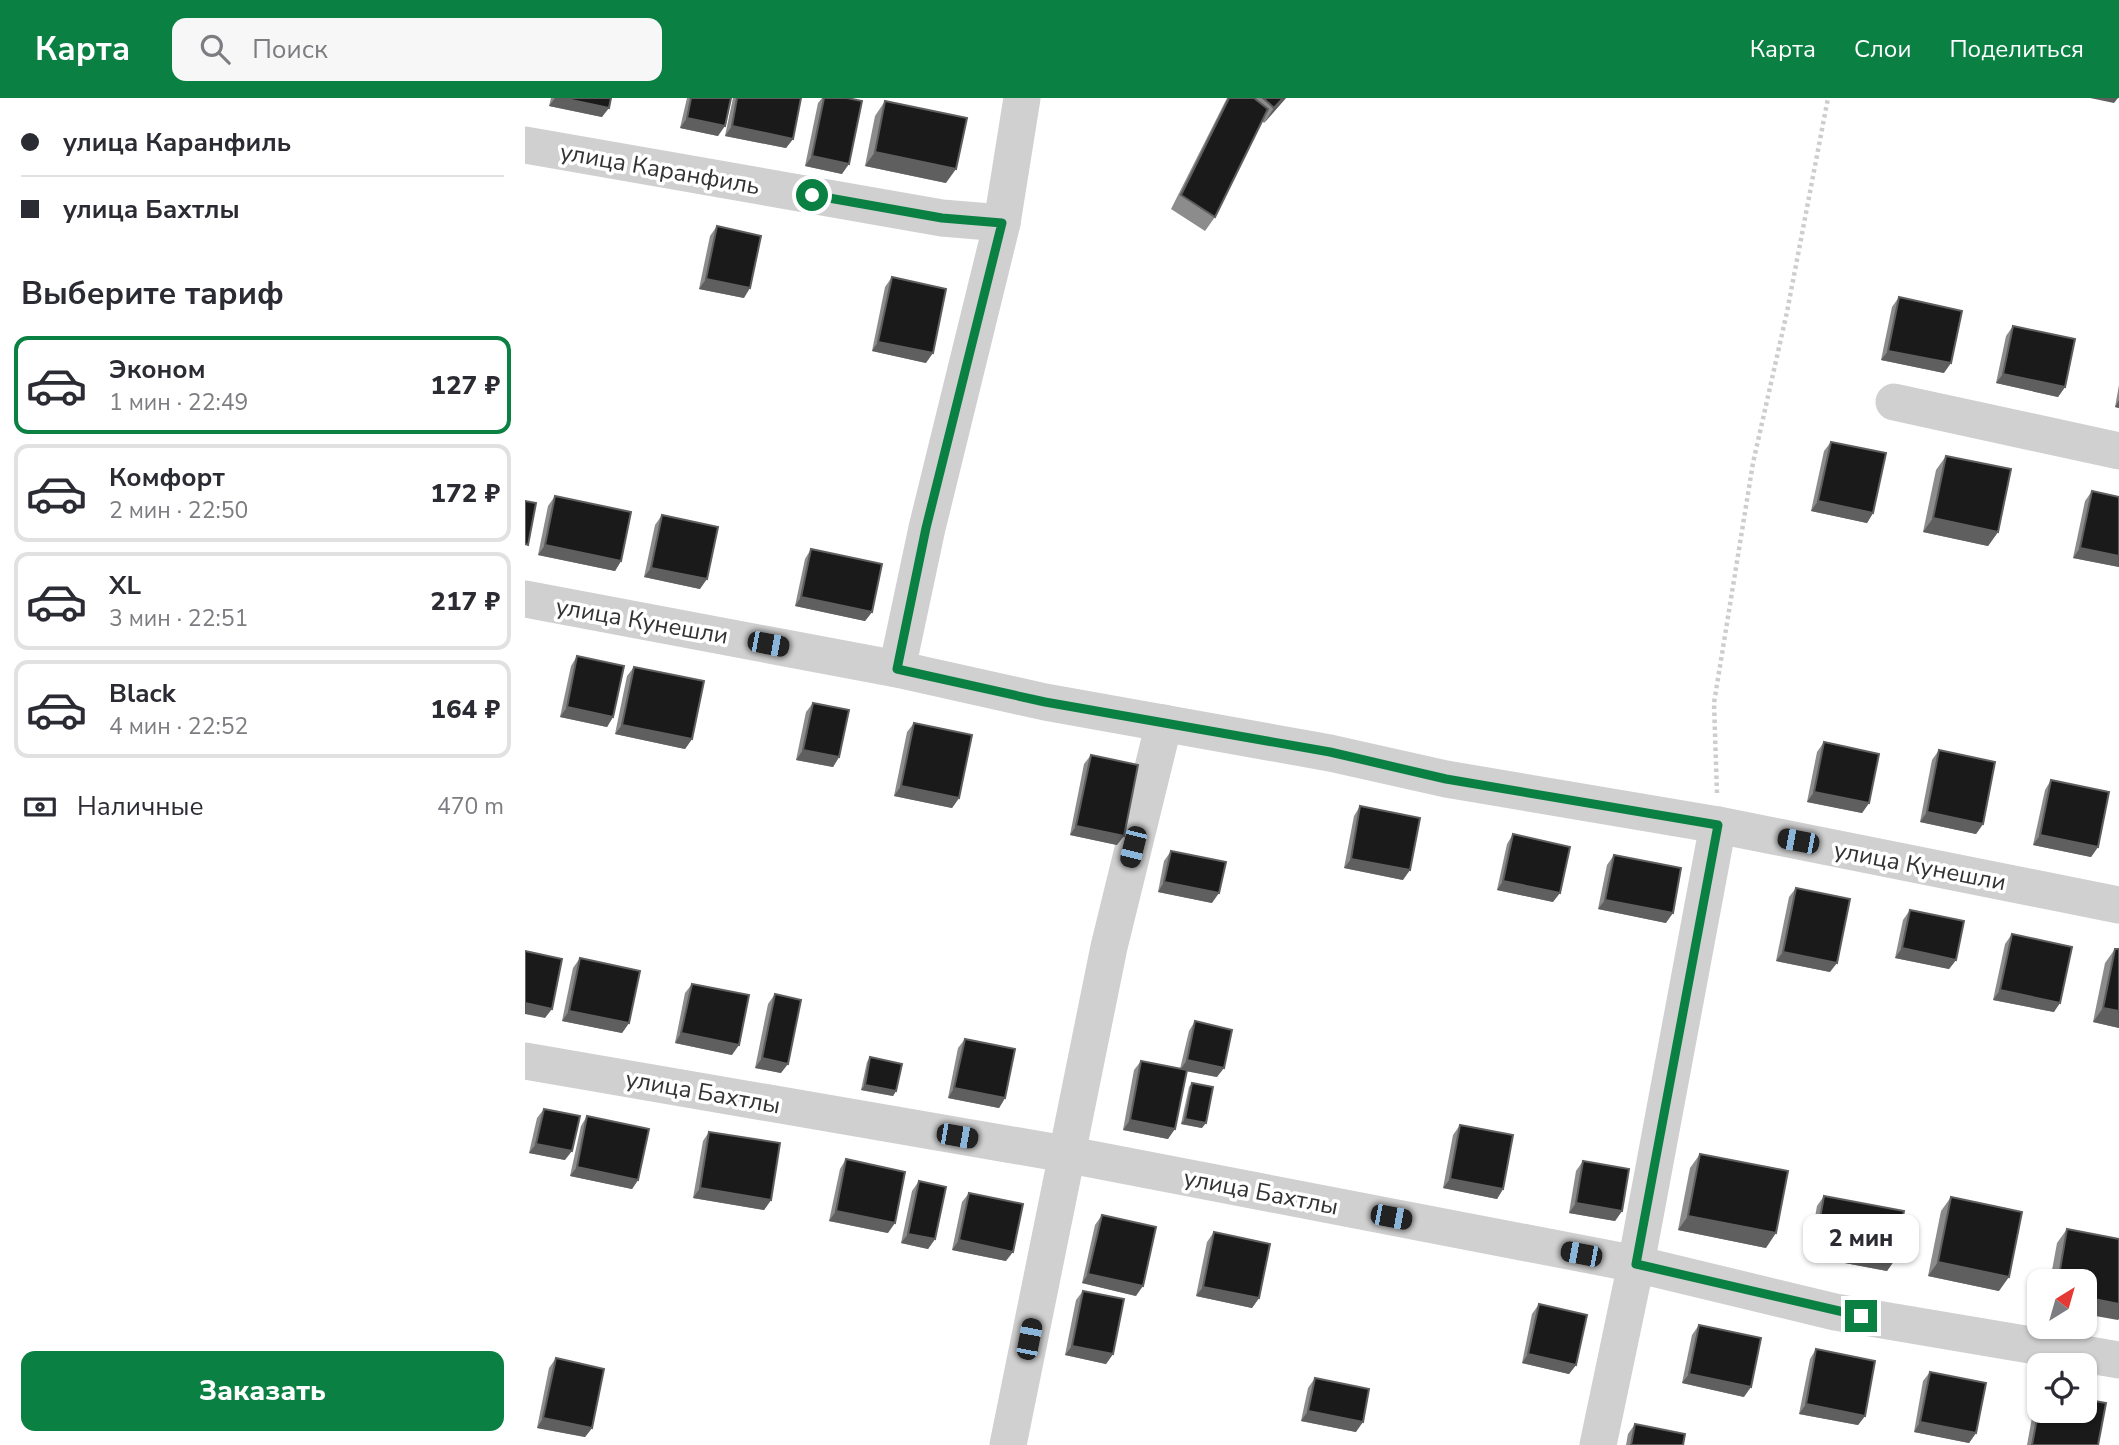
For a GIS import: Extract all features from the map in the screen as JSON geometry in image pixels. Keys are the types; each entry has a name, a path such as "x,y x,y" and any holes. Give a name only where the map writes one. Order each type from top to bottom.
{"street":[{"path":"897,669 926,528 1002,223 1022,98"},
{"name":"улица Каранфиль","path":"525,145 942,218 1002,223"},
{"path":"1893,402 2119,452"},
{"name":"улица Кунешли","path":"525,599 897,669 1045,702 1330,752 1446,779 1718,825 2119,905"},
{"path":"1008,1445 1109,947 1164,723"},
{"path":"1598,1445 1636,1264 1718,825"},
{"name":"улица Бахтлы","path":"525,1061 1065,1154 1636,1264 1835,1312 2119,1360"}],"path":[{"path":"1718,825 1714,703 1753,463 1787,312 1828,98"}],"building":[{"path":"562,98 611,98 609,108"},
{"path":"691,98 731,98 725,126 687,118"},
{"path":"737,98 801,98 793,139 732,126"},
{"path":"824,98 862,101 849,164 812,156"},
{"path":"1229,98 1254,98 1268,109 1215,217 1181,195"},
{"path":"1263,98 1283,98 1274,108"},
{"path":"885,101 967,118 956,169 875,152"},
{"path":"717,226 761,236 750,288 706,279"},
{"path":"892,277 946,289 933,353 878,342"},
{"path":"1899,297 1962,311 1951,363 1888,351"},
{"path":"2013,326 2075,339 2065,387 2003,374"},
{"path":"1831,442 1886,453 1873,513 1818,501"},
{"path":"1946,456 2011,469 1998,532 1933,518"},
{"path":"2092,491 2119,497 2119,556 2080,548"},
{"path":"555,496 631,512 621,561 545,545"},
{"path":"525,501 536,503 528,545 525,544"},
{"path":"662,515 718,527 707,579 651,568"},
{"path":"811,549 882,564 872,612 801,597"},
{"path":"577,656 624,666 613,717 567,707"},
{"path":"634,667 704,681 692,739 622,725"},
{"path":"813,703 849,710 839,757 803,750"},
{"path":"914,723 972,735 959,798 901,786"},
{"path":"1824,742 1879,754 1869,803 1814,792"},
{"path":"1939,750 1995,762 1983,824 1927,812"},
{"path":"1091,755 1138,765 1124,836 1076,826"},
{"path":"2051,780 2109,792 2098,847 2040,835"},
{"path":"1360,806 1420,818 1410,870 1351,859"},
{"path":"1513,834 1570,847 1560,893 1503,881"},
{"path":"1171,851 1226,862 1219,893 1164,882"},
{"path":"1614,855 1681,868 1673,913 1605,900"},
{"path":"1796,888 1850,899 1837,963 1783,952"},
{"path":"1910,910 1964,921 1956,960 1902,948"},
{"path":"2012,934 2072,947 2060,1003 2000,990"},
{"path":"2115,949 2119,949 2119,1011 2103,1008"},
{"path":"525,951 562,959 552,1009 525,1003"},
{"path":"580,958 640,971 629,1023 569,1011"},
{"path":"692,984 749,995 739,1045 681,1033"},
{"path":"775,994 801,1000 788,1064 762,1058"},
{"path":"1195,1021 1232,1030 1224,1068 1187,1060"},
{"path":"965,1039 1015,1049 1005,1098 954,1088"},
{"path":"870,1057 902,1064 896,1091 865,1085"},
{"path":"1141,1061 1187,1070 1175,1129 1130,1120"},
{"path":"1192,1083 1213,1087 1206,1123 1185,1119"},
{"path":"544,1109 580,1116 572,1151 536,1144"},
{"path":"587,1116 649,1129 638,1180 577,1167"},
{"path":"1460,1125 1513,1135 1503,1189 1450,1179"},
{"path":"709,1132 780,1143 771,1200 700,1188"},
{"path":"1700,1154 1788,1171 1776,1233 1688,1216"},
{"path":"846,1159 905,1172 895,1223 836,1211"},
{"path":"1583,1161 1629,1169 1622,1211 1576,1203"},
{"path":"919,1181 946,1187 935,1239 908,1234"},
{"path":"969,1193 1023,1204 1013,1252 959,1240"},
{"path":"1824,1196 1904,1211 1894,1261 1815,1246"},
{"path":"1951,1197 2022,1212 2009,1277 1938,1262"},
{"path":"1102,1215 1156,1227 1143,1286 1088,1274"},
{"path":"2067,1229 2119,1239 2119,1304 2097,1300 2097,1269 2060,1269"},
{"path":"1214,1232 1270,1244 1259,1298 1203,1287"},
{"path":"1083,1291 1124,1299 1113,1354 1072,1346"},
{"path":"1539,1304 1587,1315 1576,1365 1528,1354"},
{"path":"1699,1325 1761,1338 1751,1387 1689,1374"},
{"path":"1816,1349 1875,1361 1865,1416 1806,1404"},
{"path":"556,1358 604,1369 592,1428 543,1418"},
{"path":"1930,1372 1986,1383 1976,1433 1920,1422"},
{"path":"1315,1378 1369,1389 1363,1422 1308,1411"},
{"path":"2097,1401 2106,1403 2098,1445 2032,1445 2036,1423 2097,1423"},
{"path":"1635,1424 1685,1434 1683,1445 1631,1445"}],"route":[{"path":"812,195 942,218 1002,223 926,528 897,669 1045,702 1330,752 1446,779 1718,825 1636,1264 1861,1316"}]}
